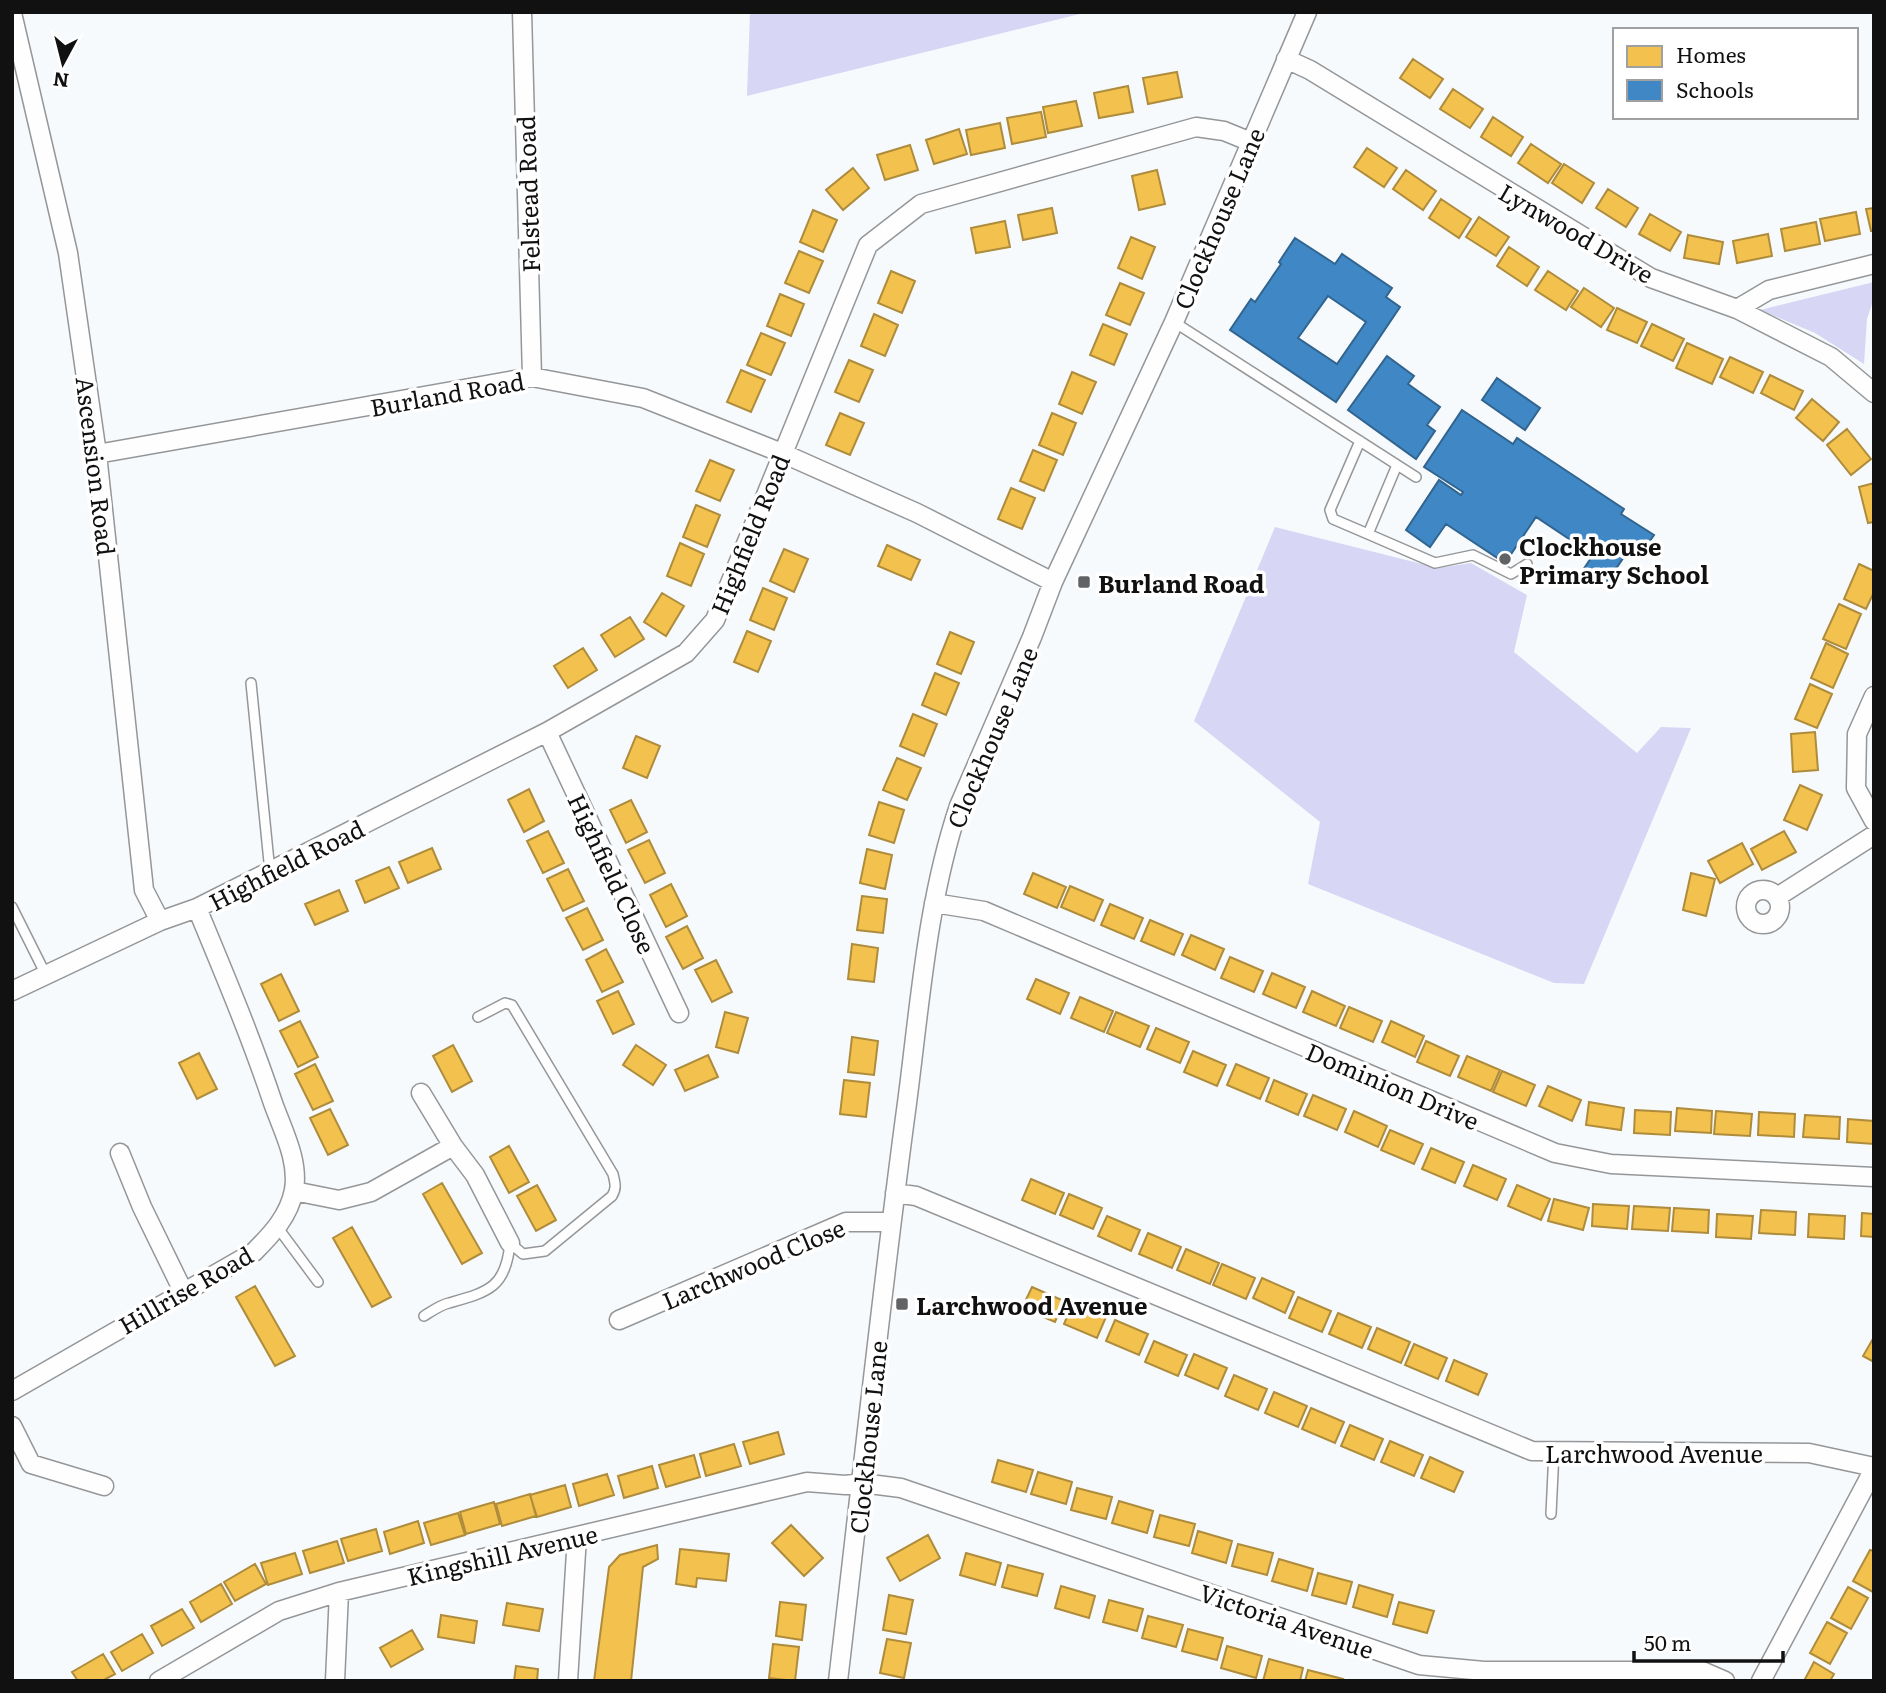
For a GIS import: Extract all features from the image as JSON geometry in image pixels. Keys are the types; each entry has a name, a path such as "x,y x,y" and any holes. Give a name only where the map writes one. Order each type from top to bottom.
{"street":[{"name":"Felstead Road","path":"522,12 532,377"},
{"name":"Clockhouse Lane","path":"838,1681 891,1222 934,903 949,835 1053,582 1174,322 1307,12"},
{"name":"Ascension Road","path":"12,13 68,253 97,454 144,890 160,921"},
{"name":"Lynwood Drive","path":"1286,59 1310,70 1650,278 1737,309 1831,357 1874,393"},
{"name":"Highfield Road","path":"12,991 160,921 197,908 270,872 547,732 686,653 715,620 868,245 921,204 1196,127 1224,131 1251,142"},
{"path":"1737,309 1769,290 1874,264"},
{"name":"Burland Road","path":"97,454 532,377 643,398 782,453 917,513 1053,582"},
{"path":"1874,696 1857,734 1856,788 1874,821"},
{"name":"Highfield Close","path":"547,732 679,1013"},
{"path":"1777,897 1874,835"},
{"name":"Dominion Drive","path":"934,903 984,911 1555,1153 1611,1164 1874,1177"},
{"name":"Hillrise Road","path":"12,1391 254,1252 278,1228 294,1191 295,1163 250,1036 197,908"},
{"path":"421,1093 453,1146 475,1175 510,1243"},
{"path":"294,1191 339,1200 371,1192 453,1146"},
{"path":"120,1153 142,1207 183,1291"},
{"name":"Larchwood Avenue","path":"895,1193 916,1196 1532,1451 1809,1453 1874,1468"},
{"name":"Larchwood Close","path":"619,1320 846,1222 891,1222"},
{"path":"12,1426 31,1464 104,1486"},
{"path":"1761,1681 1874,1468"},
{"name":"Kingshill Avenue","path":"159,1681 279,1611 339,1592 807,1482 845,1485 862,1483"},
{"name":"Victoria Avenue","path":"862,1483 901,1488 1419,1665 1483,1671 1702,1671 1725,1681"},
{"path":"568,1681 577,1536"},
{"path":"335,1681 339,1592"}],"lane":[{"path":"1174,322 1416,477"},
{"path":"1360,441 1330,510 1333,519 1435,563 1473,555 1511,574 1527,564"},
{"path":"1368,534 1397,465"},
{"path":"251,683 270,872"},
{"path":"12,907 46,975"},
{"path":"478,1017 505,1003 512,1005 613,1174 616,1190 545,1251 523,1254 510,1243"},
{"path":"278,1228 318,1282"},
{"path":"424,1315 446,1303 466,1300 492,1286 503,1275 508,1263 510,1243"},
{"path":"1551,1514 1554,1451"}],"shaded area":[{"path":"750,12 1088,12 747,96"},
{"path":"1874,282 1874,298 1867,319 1864,364 1815,333 1760,310"},
{"path":"1275,527 1438,568 1471,563 1527,595 1514,652 1637,753 1661,727 1691,728 1584,984 1554,983 1308,884 1320,822 1194,721"}],"building: Homes":[{"path":"1413,59 1443,79 1430,98 1400,78"},
{"path":"1177,72 1182,97 1148,104 1143,78"},
{"path":"1128,86 1133,112 1099,118 1094,93"},
{"path":"1453,89 1483,109 1470,128 1440,109"},
{"path":"1076,101 1082,126 1048,133 1043,107"},
{"path":"1041,112 1046,137 1012,144 1007,118"},
{"path":"1493,117 1523,137 1511,156 1481,137"},
{"path":"1000,123 1005,148 971,155 966,130"},
{"path":"959,129 967,154 934,164 926,140"},
{"path":"1531,144 1561,164 1548,183 1518,163"},
{"path":"910,145 918,170 885,180 877,155"},
{"path":"1367,148 1397,168 1384,187 1354,167"},
{"path":"1564,164 1594,183 1582,203 1552,183"},
{"path":"853,168 869,188 843,210 826,190"},
{"path":"1157,170 1165,204 1139,210 1132,176"},
{"path":"1406,170 1436,191 1423,210 1393,189"},
{"path":"1608,189 1638,208 1626,227 1596,208"},
{"path":"1441,199 1471,219 1459,238 1429,218"},
{"path":"1052,208 1057,233 1023,240 1018,215"},
{"path":"1874,208 1874,231 1871,231 1866,209"},
{"path":"813,210 837,220 823,252 800,242"},
{"path":"1856,212 1860,234 1825,241 1820,219"},
{"path":"1650,214 1681,232 1670,251 1639,234"},
{"path":"1479,217 1509,237 1496,256 1466,237"},
{"path":"1005,221 1010,247 976,253 971,228"},
{"path":"1816,222 1820,244 1785,251 1781,229"},
{"path":"1768,234 1772,256 1737,263 1733,241"},
{"path":"1688,235 1723,242 1719,264 1684,258"},
{"path":"1131,237 1155,247 1142,279 1118,268"},
{"path":"1509,247 1539,267 1527,286 1497,266"},
{"path":"799,251 823,261 809,293 785,283"},
{"path":"891,271 915,281 902,313 878,303"},
{"path":"1548,271 1578,291 1566,310 1535,290"},
{"path":"1120,283 1144,293 1130,325 1106,315"},
{"path":"1584,288 1614,308 1601,327 1571,307"},
{"path":"780,294 804,304 791,336 767,326"},
{"path":"1617,308 1647,322 1637,343 1607,330"},
{"path":"874,314 898,325 885,356 861,346"},
{"path":"1103,324 1127,334 1114,365 1090,355"},
{"path":"1652,324 1684,339 1673,361 1641,346"},
{"path":"761,333 785,343 771,375 747,365"},
{"path":"1687,343 1723,359 1712,384 1676,368"},
{"path":"1730,357 1763,372 1753,393 1720,377"},
{"path":"849,360 873,370 859,402 835,392"},
{"path":"741,370 765,380 751,412 727,402"},
{"path":"1072,372 1096,382 1082,414 1059,404"},
{"path":"1770,375 1803,391 1794,410 1761,393"},
{"path":"1812,399 1839,422 1823,441 1796,418"},
{"path":"840,413 864,423 850,455 826,445"},
{"path":"1052,413 1076,423 1063,455 1039,445"},
{"path":"1847,429 1871,459 1851,475 1827,445"},
{"path":"1033,450 1057,460 1044,491 1020,481"},
{"path":"710,460 734,470 720,501 696,491"},
{"path":"1874,483 1874,522 1868,523 1859,487"},
{"path":"1011,488 1035,498 1022,529 998,519"},
{"path":"696,505 720,515 707,547 683,537"},
{"path":"680,543 704,554 691,586 667,576"},
{"path":"887,545 920,560 911,580 878,566"},
{"path":"784,549 808,559 794,592 770,581"},
{"path":"1859,564 1874,571 1874,592 1866,609 1844,599"},
{"path":"763,588 787,598 774,630 750,620"},
{"path":"662,593 684,606 666,636 644,622"},
{"path":"1839,604 1861,614 1846,649 1823,639"},
{"path":"630,617 644,639 615,657 601,635"},
{"path":"747,631 771,641 758,672 734,662"},
{"path":"950,632 974,642 961,674 937,664"},
{"path":"1826,643 1848,654 1833,688 1811,678"},
{"path":"583,648 597,670 568,688 554,666"},
{"path":"935,673 959,683 946,715 922,705"},
{"path":"1810,684 1832,694 1817,728 1795,719"},
{"path":"913,714 937,724 924,756 900,746"},
{"path":"1815,732 1818,770 1793,772 1791,734"},
{"path":"636,736 660,746 647,778 623,768"},
{"path":"897,758 921,768 907,800 883,790"},
{"path":"1800,785 1822,795 1807,830 1784,820"},
{"path":"529,789 544,821 524,832 508,800"},
{"path":"631,800 647,832 626,843 610,810"},
{"path":"879,802 904,810 894,843 869,835"},
{"path":"548,831 564,863 543,873 527,841"},
{"path":"1784,831 1796,852 1762,870 1751,849"},
{"path":"649,840 665,873 645,883 628,850"},
{"path":"1742,843 1753,864 1720,883 1708,861"},
{"path":"432,848 441,869 408,883 399,862"},
{"path":"867,849 892,855 885,889 860,883"},
{"path":"389,867 399,888 365,903 356,881"},
{"path":"568,869 584,901 563,911 547,879"},
{"path":"1033,873 1066,887 1057,908 1024,894"},
{"path":"1691,873 1715,879 1706,916 1683,910"},
{"path":"671,884 687,916 666,927 650,895"},
{"path":"1070,886 1103,900 1094,921 1061,907"},
{"path":"339,890 348,911 315,925 305,904"},
{"path":"862,896 887,899 883,933 857,930"},
{"path":"1110,904 1143,918 1134,939 1101,925"},
{"path":"587,908 603,940 583,950 566,918"},
{"path":"1150,920 1183,934 1174,955 1141,941"},
{"path":"687,926 703,958 683,969 666,937"},
{"path":"1191,935 1224,949 1215,970 1182,955"},
{"path":"852,944 878,948 874,982 848,979"},
{"path":"606,949 623,982 602,992 586,960"},
{"path":"1230,957 1263,971 1254,992 1221,978"},
{"path":"716,960 732,992 712,1002 695,970"},
{"path":"1272,973 1305,987 1296,1008 1263,994"},
{"path":"281,974 299,1011 279,1021 261,984"},
{"path":"1036,979 1069,993 1060,1014 1027,999"},
{"path":"618,991 634,1024 613,1034 597,1001"},
{"path":"1312,991 1345,1006 1336,1026 1303,1012"},
{"path":"1080,997 1113,1011 1104,1032 1071,1018"},
{"path":"1349,1007 1382,1021 1373,1042 1340,1028"},
{"path":"725,1012 748,1018 738,1053 716,1047"},
{"path":"1116,1012 1149,1026 1140,1047 1107,1033"},
{"path":"300,1021 318,1057 298,1067 280,1031"},
{"path":"1391,1021 1424,1036 1415,1057 1382,1042"},
{"path":"1156,1028 1189,1042 1180,1063 1147,1049"},
{"path":"852,1037 878,1041 874,1075 848,1072"},
{"path":"1426,1041 1459,1056 1450,1076 1417,1062"},
{"path":"453,1045 472,1081 452,1092 433,1056"},
{"path":"636,1045 666,1065 653,1085 623,1065"},
{"path":"1193,1051 1226,1065 1217,1086 1184,1072"},
{"path":"199,1053 217,1089 197,1099 179,1063"},
{"path":"708,1055 718,1077 685,1091 675,1070"},
{"path":"1467,1056 1500,1070 1491,1091 1458,1077"},
{"path":"315,1064 333,1101 313,1110 295,1074"},
{"path":"1236,1064 1269,1078 1260,1099 1227,1085"},
{"path":"1502,1071 1535,1085 1526,1106 1493,1092"},
{"path":"844,1080 870,1083 866,1117 840,1114"},
{"path":"1274,1080 1307,1094 1298,1115 1266,1101"},
{"path":"1548,1086 1581,1100 1572,1121 1539,1106"},
{"path":"1313,1095 1346,1109 1337,1130 1304,1116"},
{"path":"1589,1102 1624,1108 1621,1130 1586,1125"},
{"path":"1677,1108 1712,1111 1711,1133 1675,1131"},
{"path":"330,1109 348,1145 328,1155 310,1118"},
{"path":"1635,1110 1671,1112 1670,1135 1634,1133"},
{"path":"1354,1111 1387,1126 1378,1147 1345,1132"},
{"path":"1716,1111 1752,1114 1750,1136 1714,1134"},
{"path":"1759,1112 1795,1114 1794,1137 1758,1135"},
{"path":"1805,1115 1840,1117 1839,1139 1803,1137"},
{"path":"1848,1119 1874,1121 1874,1144 1847,1142"},
{"path":"1390,1130 1423,1144 1414,1164 1381,1150"},
{"path":"509,1146 529,1182 509,1193 490,1157"},
{"path":"1431,1148 1464,1162 1455,1183 1422,1169"},
{"path":"1473,1165 1506,1179 1497,1200 1464,1186"},
{"path":"1031,1179 1064,1193 1055,1214 1022,1200"},
{"path":"442,1183 482,1253 462,1264 423,1194"},
{"path":"537,1185 556,1220 536,1231 517,1196"},
{"path":"1517,1185 1550,1199 1541,1220 1508,1206"},
{"path":"1069,1194 1102,1208 1093,1229 1060,1215"},
{"path":"1554,1199 1589,1208 1583,1230 1548,1221"},
{"path":"1593,1204 1629,1206 1627,1229 1592,1226"},
{"path":"1634,1206 1670,1208 1668,1231 1632,1229"},
{"path":"1674,1208 1709,1210 1708,1233 1672,1231"},
{"path":"1761,1210 1796,1212 1795,1235 1759,1233"},
{"path":"1862,1213 1874,1214 1874,1237 1861,1236"},
{"path":"1717,1214 1753,1216 1751,1239 1716,1237"},
{"path":"1809,1214 1845,1216 1844,1239 1808,1237"},
{"path":"1107,1216 1140,1230 1131,1251 1098,1236"},
{"path":"352,1227 391,1297 372,1307 333,1238"},
{"path":"1148,1233 1181,1247 1172,1268 1139,1254"},
{"path":"1186,1249 1219,1263 1210,1284 1177,1270"},
{"path":"1222,1264 1255,1278 1246,1299 1213,1285"},
{"path":"1262,1278 1294,1292 1285,1313 1253,1298"},
{"path":"255,1286 295,1356 275,1366 236,1297"},
{"path":"1032,1287 1064,1301 1055,1322 1022,1308"},
{"path":"1298,1297 1331,1311 1322,1332 1289,1318"},
{"path":"1073,1303 1106,1317 1097,1338 1064,1324"},
{"path":"1338,1313 1371,1327 1362,1348 1329,1334"},
{"path":"1115,1320 1148,1334 1139,1355 1106,1341"},
{"path":"1377,1328 1410,1342 1401,1363 1368,1349"},
{"path":"1874,1337 1874,1362 1863,1356"},
{"path":"1154,1341 1187,1355 1178,1376 1145,1362"},
{"path":"1414,1344 1447,1358 1438,1379 1405,1365"},
{"path":"1194,1354 1227,1368 1218,1389 1185,1375"},
{"path":"1454,1360 1487,1374 1478,1395 1446,1381"},
{"path":"1234,1375 1267,1389 1258,1410 1225,1396"},
{"path":"1274,1392 1307,1406 1298,1427 1265,1413"},
{"path":"1311,1408 1344,1422 1335,1443 1302,1429"},
{"path":"1350,1425 1383,1439 1374,1460 1341,1446"},
{"path":"778,1432 784,1454 750,1464 743,1442"},
{"path":"1390,1441 1423,1455 1414,1476 1381,1462"},
{"path":"734,1444 741,1466 706,1476 700,1454"},
{"path":"694,1455 700,1477 666,1487 659,1465"},
{"path":"1430,1457 1463,1472 1454,1492 1421,1478"},
{"path":"998,1460 1033,1470 1026,1492 992,1482"},
{"path":"652,1466 658,1488 624,1498 618,1476"},
{"path":"1038,1472 1072,1482 1066,1504 1031,1494"},
{"path":"607,1474 614,1495 579,1506 573,1484"},
{"path":"565,1485 571,1507 537,1517 530,1495"},
{"path":"1077,1488 1112,1497 1106,1519 1071,1510"},
{"path":"530,1494 536,1516 502,1526 496,1504"},
{"path":"1119,1501 1153,1511 1147,1533 1112,1523"},
{"path":"494,1502 500,1524 466,1534 460,1512"},
{"path":"458,1513 465,1535 431,1545 424,1523"},
{"path":"1160,1515 1195,1524 1189,1546 1154,1537"},
{"path":"418,1521 424,1543 390,1554 384,1532"},
{"path":"791,1525 823,1558 804,1576 772,1543"},
{"path":"376,1529 382,1551 348,1561 341,1539"},
{"path":"1198,1531 1232,1541 1226,1563 1192,1553"},
{"path":"928,1535 940,1558 900,1581 887,1558"},
{"path":"337,1541 344,1563 310,1573 303,1551"},
{"path":"1238,1544 1273,1553 1267,1575 1232,1566"},
{"path":"657,1545 658,1559 643,1567 631,1681 594,1681 609,1567 620,1555"},
{"path":"680,1549 729,1554 726,1581 697,1578 696,1587 676,1584"},
{"path":"1870,1550 1874,1551 1873,1592 1853,1581"},
{"path":"295,1553 302,1574 268,1585 261,1563"},
{"path":"966,1553 1001,1563 995,1585 960,1575"},
{"path":"1279,1559 1313,1569 1307,1591 1272,1581"},
{"path":"255,1564 266,1584 235,1601 224,1582"},
{"path":"1008,1565 1043,1574 1037,1596 1002,1587"},
{"path":"1318,1573 1352,1582 1346,1604 1312,1595"},
{"path":"221,1584 232,1604 201,1622 190,1602"},
{"path":"1359,1585 1393,1595 1387,1617 1353,1607"},
{"path":"1061,1586 1095,1596 1089,1618 1055,1608"},
{"path":"1848,1587 1868,1598 1851,1629 1831,1618"},
{"path":"889,1595 913,1600 906,1634 883,1630"},
{"path":"1109,1600 1143,1609 1137,1631 1103,1622"},
{"path":"780,1602 806,1605 802,1640 776,1636"},
{"path":"1399,1602 1434,1611 1427,1633 1393,1624"},
{"path":"507,1603 543,1609 539,1631 503,1625"},
{"path":"182,1609 194,1628 162,1646 151,1626"},
{"path":"441,1615 477,1621 474,1643 438,1637"},
{"path":"1148,1616 1183,1625 1176,1647 1142,1638"},
{"path":"1827,1622 1847,1633 1830,1664 1810,1653"},
{"path":"1188,1629 1223,1638 1217,1660 1182,1651"},
{"path":"412,1630 423,1649 391,1667 380,1648"},
{"path":"142,1634 153,1653 122,1671 111,1652"},
{"path":"887,1639 911,1643 904,1678 880,1673"},
{"path":"773,1644 799,1647 795,1681 769,1678"},
{"path":"1227,1646 1262,1656 1256,1678 1221,1668"},
{"path":"103,1654 115,1674 102,1681 78,1681 72,1672"},
{"path":"1269,1659 1303,1668 1300,1681 1263,1681"},
{"path":"1814,1662 1834,1674 1830,1681 1804,1681"},
{"path":"516,1666 538,1669 537,1681 514,1681"},
{"path":"1308,1670 1343,1679 1305,1681"}],"building: Schools":[{"path":"1295,238 1335,264 1342,254 1392,288 1386,297 1400,307 1336,402 1230,330 1251,299 1255,302 1281,264 1279,262","holes":["1328,296 1366,322 1337,364 1298,338"]},
{"path":"1387,356 1414,376 1408,384 1440,407 1427,425 1435,431 1416,459 1348,410"},
{"path":"1497,378 1540,408 1525,430 1482,400"},
{"path":"1462,410 1513,444 1517,438 1624,509 1621,514 1654,535 1640,555 1630,548 1605,585 1583,570 1593,555 1536,517 1505,563 1446,524 1430,547 1406,530 1439,480 1461,495 1463,492 1424,467"}],"place":[{"name":"Clockhouse Primary School","path":"1505,559"},
{"name":"Burland Road","path":"1084,582"},
{"name":"Larchwood Avenue","path":"902,1304"}]}
